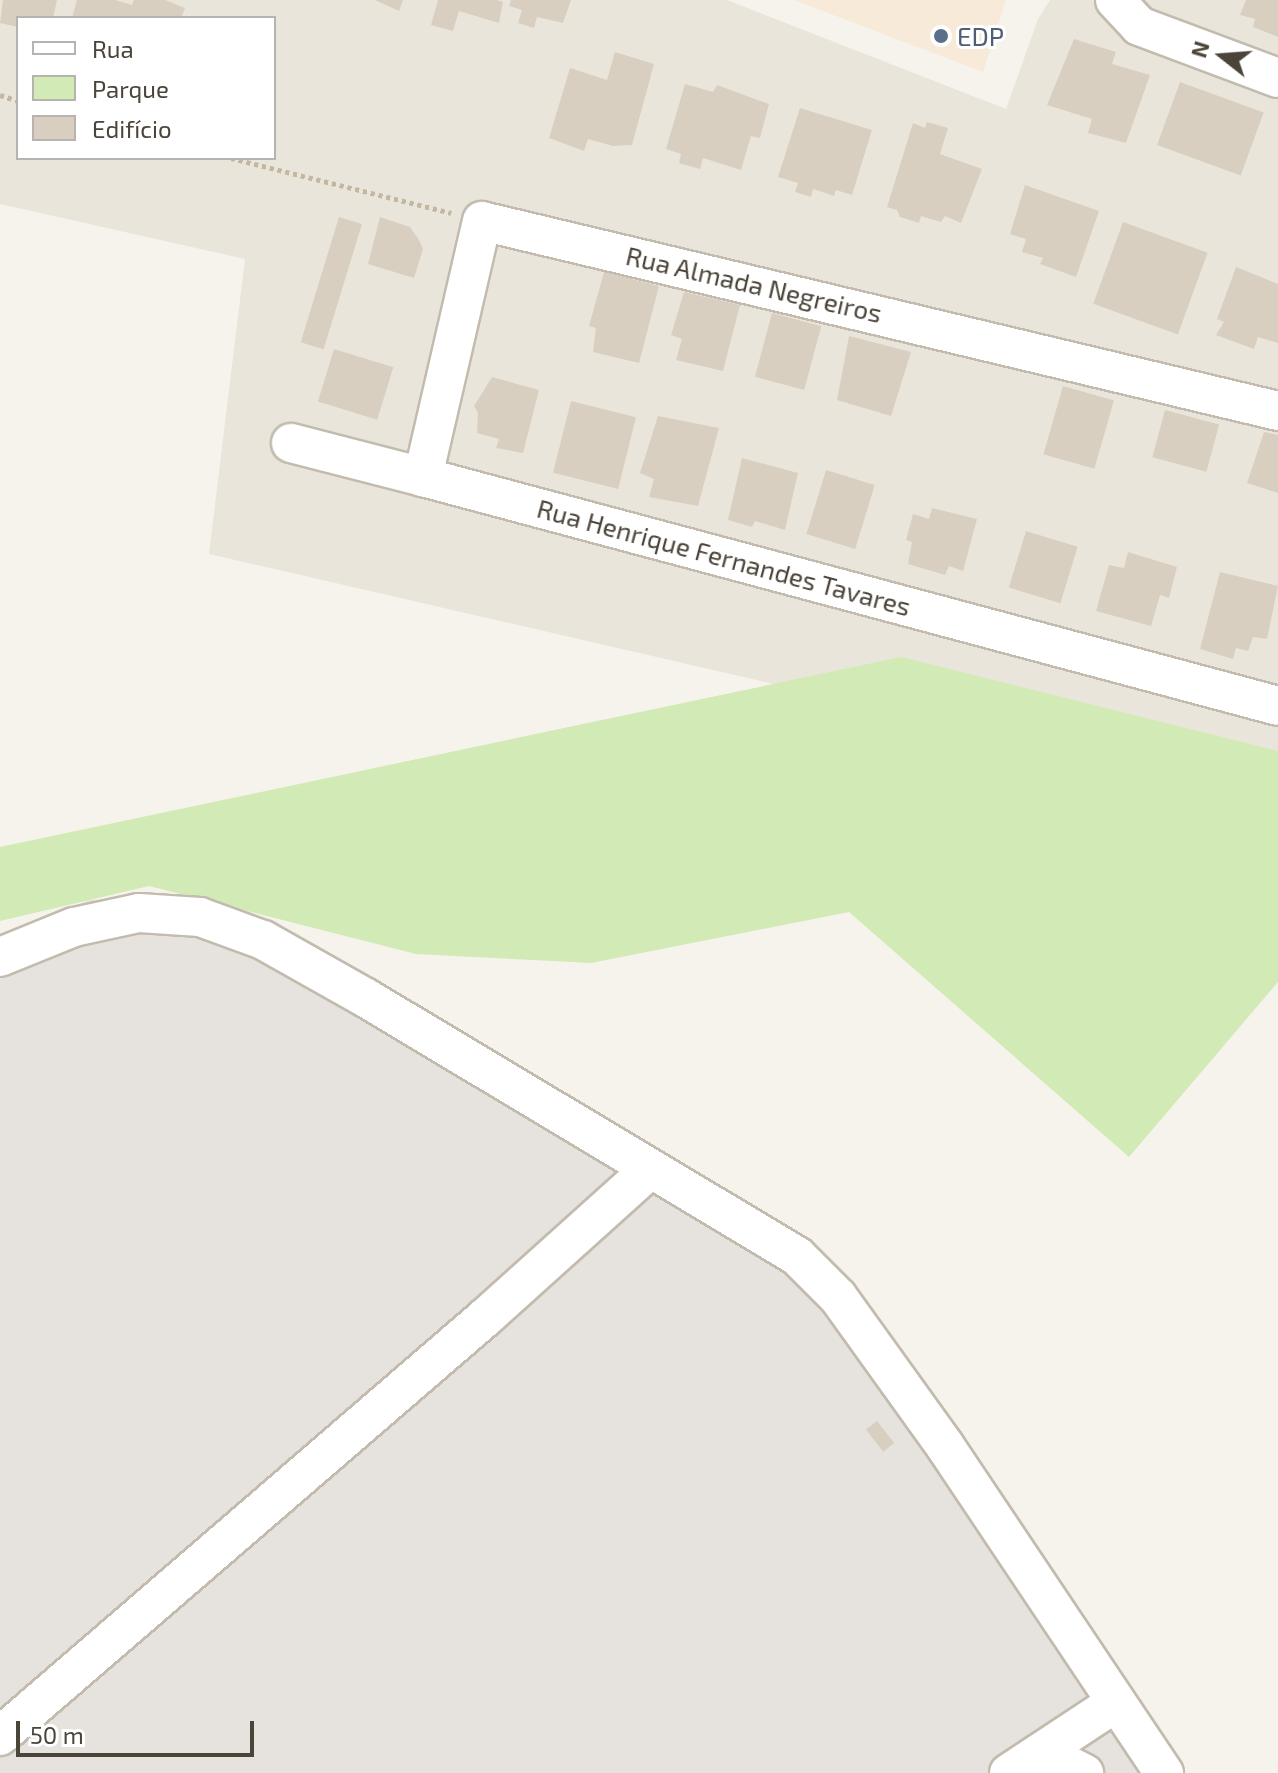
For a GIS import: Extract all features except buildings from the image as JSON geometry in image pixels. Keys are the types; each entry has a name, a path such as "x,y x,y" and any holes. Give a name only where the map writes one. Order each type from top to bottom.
{"street":[{"path":"1115,0 1139,26 1278,78"},
{"path":"423,477 482,221"},
{"name":"Rua Almada Negreiros","path":"482,221 1278,411"},
{"name":"Rua Henrique Fernandes Tavares","path":"291,443 1278,706"},
{"path":"0,957 74,927 139,913 200,917 263,940 366,998 797,1256 838,1297 945,1446 1164,1773"},
{"path":"0,1736 475,1326 650,1169"},
{"path":"1022,1765 1115,1703"},
{"path":"1022,1765 1054,1758 1084,1773"}],"path":[{"path":"239,160 482,221"}],"shaded area":[{"path":"0,0 727,0 1006,109 1038,19 1050,0 1278,0 1278,800 209,554 245,259 0,204"},
{"name":"EDP","path":"794,0 1006,0 983,72"},
{"path":"153,899 288,941 882,1333 1184,1773 0,1773 0,934 90,900"}],"green space":[{"path":"901,657 1278,751 1278,982 1129,1157 849,912 591,963 416,954 149,886 0,921 0,847"}],"place":[{"name":"EDP","path":"941,36"}]}
